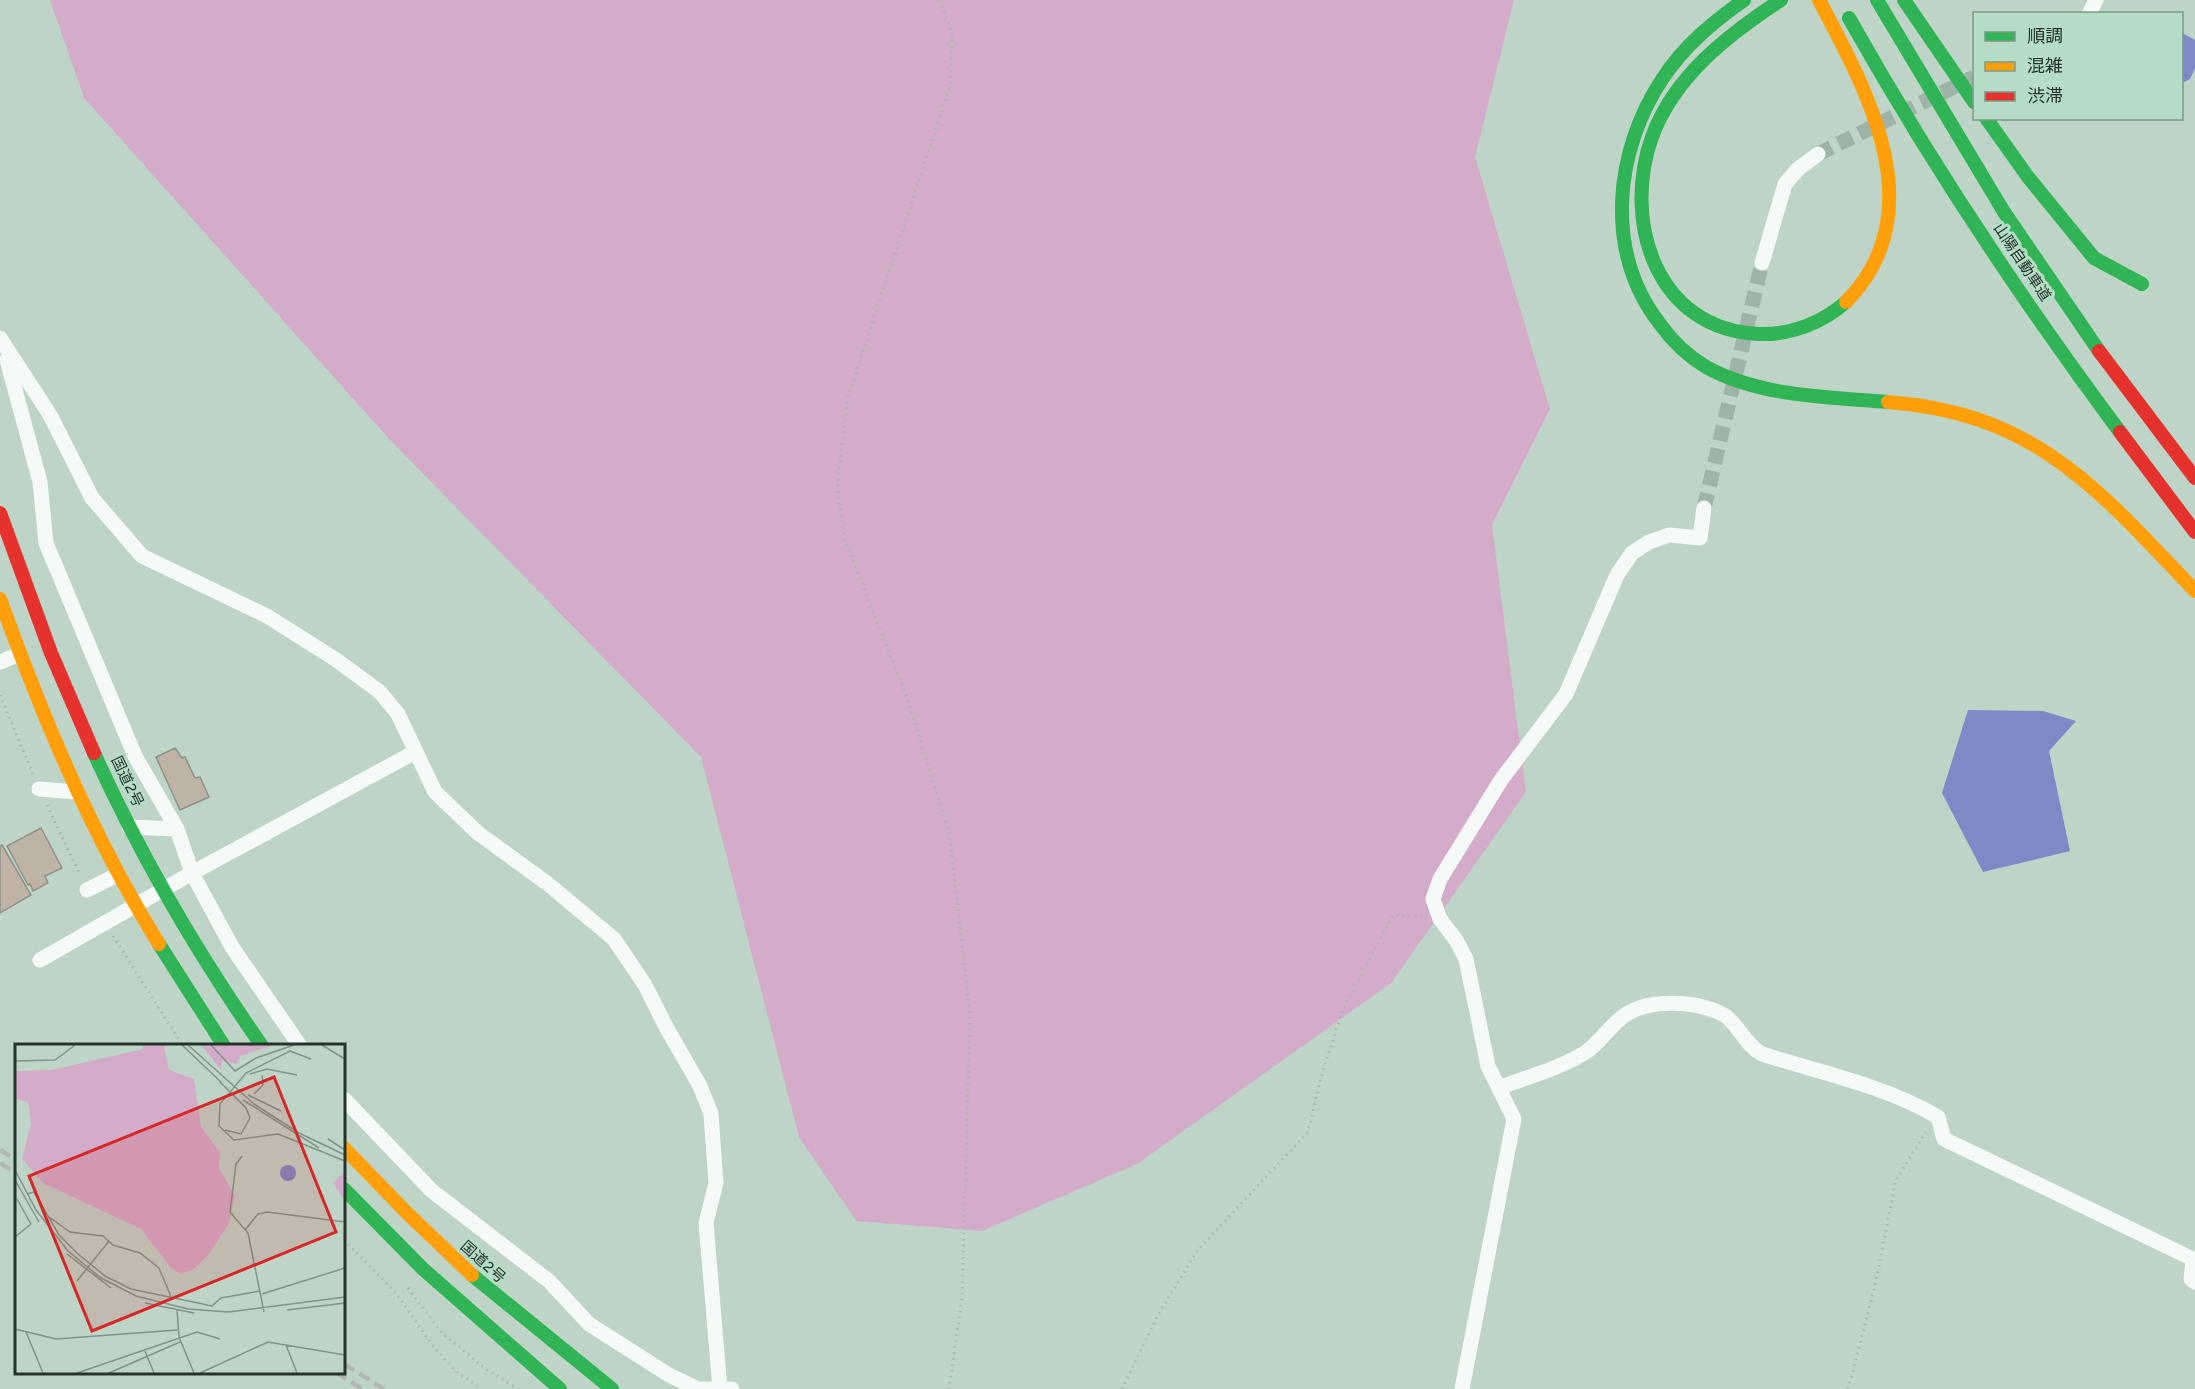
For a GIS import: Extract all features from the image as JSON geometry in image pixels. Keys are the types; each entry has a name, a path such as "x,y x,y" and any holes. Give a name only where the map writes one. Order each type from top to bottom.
{"highway":[{"path":"1744,0 1699,35 1670,66 1651,96 1630,144 1621,202 1623,238 1636,289 1654,319 1674,344 1704,366 1751,387 1789,394 1937,407 1975,418 2018,435 2059,459 2099,490 2195,591"},
{"path":"1775,3 1712,50 1674,93 1649,147 1640,194 1647,243 1652,260 1669,290 1692,312 1708,322 1728,329 1767,335 1805,328 1824,319 1853,296 1868,277 1876,261 1888,221 1891,176 1886,146 1867,91 1819,0"},
{"name":"山陽自動車道","path":"1877,0 1961,144 2048,280 2144,413 2195,478"},
{"path":"1904,0 1973,101"},
{"name":"山陽自動車道","path":"1844,9 1931,158 2024,298 2120,433 2195,532"},
{"path":"1987,120 2028,177 2094,258 2142,284"},
{"name":"国道2号","path":"0,513 26,589 68,695 129,827 205,962 261,1044"},
{"path":"1,605 77,792 118,874 181,984 223,1044"},
{"name":"国道2号","path":"345,1149 387,1195 447,1253 504,1304 612,1389"},
{"path":"345,1190 423,1269 560,1389"}],"street":[{"path":"1762,263 1785,184 1797,169 1818,154"},
{"path":"0,337 50,415 92,498 142,556 267,616 335,659 380,692 398,714 435,792 478,833 548,884 614,939 645,985 700,1086 711,1114 716,1183 706,1223 724,1389 698,1389 679,1380 588,1324 549,1281 432,1191 345,1100"},
{"path":"0,337 19,396 40,482 46,543 135,756 177,829 192,873 232,947 299,1044"},
{"path":"1462,1389 1514,1119 1488,1066 1466,959 1456,940 1440,919 1433,899 1440,879 1501,780 1566,694 1617,575 1632,553 1649,542 1669,535 1700,538 1704,508"},
{"path":"0,662 20,654"},
{"path":"40,960 192,873 415,752"},
{"path":"39,789 77,792"},
{"path":"129,827 177,829"},
{"path":"87,890 118,874"},
{"path":"1500,1088 1586,1052 1620,1018 1659,1002 1689,1005 1725,1015 1750,1047 1762,1053 1883,1090 1938,1117 1944,1138 2193,1259 2191,1280 2195,1282"}],"path":[{"path":"940,0 952,34 950,86 848,397 837,488 845,540 908,701 950,836 970,1015 962,1298 949,1389"},
{"path":"1122,1389 1158,1315 1197,1251 1308,1132 1321,1077 1342,1012 1393,915 1440,919"},
{"path":"1848,1389 1875,1286 1896,1180 1920,1138 1938,1117"},
{"path":"345,1241 396,1293 432,1345 457,1371 481,1389"},
{"path":"403,1281 442,1333 486,1369 518,1389"}],"shaded area":[{"path":"50,0 1514,0 1475,157 1550,409 1492,525 1526,792 1391,983 1137,1164 982,1231 856,1221 799,1137 701,757 391,441 84,98"}],"water":[{"path":"2183,34 2195,40 2195,68 2190,79 2183,82"},
{"path":"1968,710 2043,711 2076,721 2049,751 2070,851 1983,872 1942,793"}],"building":[{"path":"175,748 182,758 185,757 195,778 200,777 209,797 180,810 156,757"},
{"path":"41,828 62,868 45,876 48,883 33,891 7,846"},
{"path":"2,845 31,895 0,913 0,846"}],"tunnel":[{"path":"1818,154 1973,77"},
{"path":"1704,508 1762,263"}],"railway":[{"path":"0,1150 15,1159"},
{"path":"0,1163 15,1172"},
{"path":"345,1365 384,1389"},
{"path":"339,1374 362,1389"}],"traffic: fast":[{"path":"1744,0 1710,26 1671,66 1647,107 1634,137 1626,169 1622,201 1623,234 1630,265 1642,296 1660,324 1675,342 1706,367 1727,377 1772,390 1818,397 1888,402"},
{"path":"1781,0 1742,27 1705,58 1674,95 1662,115 1652,137 1644,169 1642,203 1646,235 1656,266 1672,292 1695,313 1724,328 1759,334 1794,330 1816,322 1846,302"},
{"path":"1877,0 2004,212 2099,351"},
{"path":"1904,0 1973,101"},
{"path":"1849,18 1944,177 2012,281 2120,432"},
{"path":"1987,120 2028,177 2094,258 2142,284"},
{"path":"94,753 131,830 171,904 261,1044"},
{"path":"159,944 223,1044"},
{"path":"345,1190 423,1269 560,1389"},
{"path":"472,1275 612,1389"}],"traffic: slow":[{"path":"1819,0 1856,73 1872,112 1884,151 1889,191 1886,230 1872,267 1846,302"},
{"path":"1888,402 1940,409 1985,422 2025,440 2061,463 2095,490 2195,591"},
{"path":"0,599 70,776 112,861 159,944"},
{"path":"345,1149 472,1275"}],"traffic: jam":[{"path":"2099,351 2195,478"},
{"path":"2120,432 2195,532"},
{"path":"0,513 51,653 94,753"}]}
